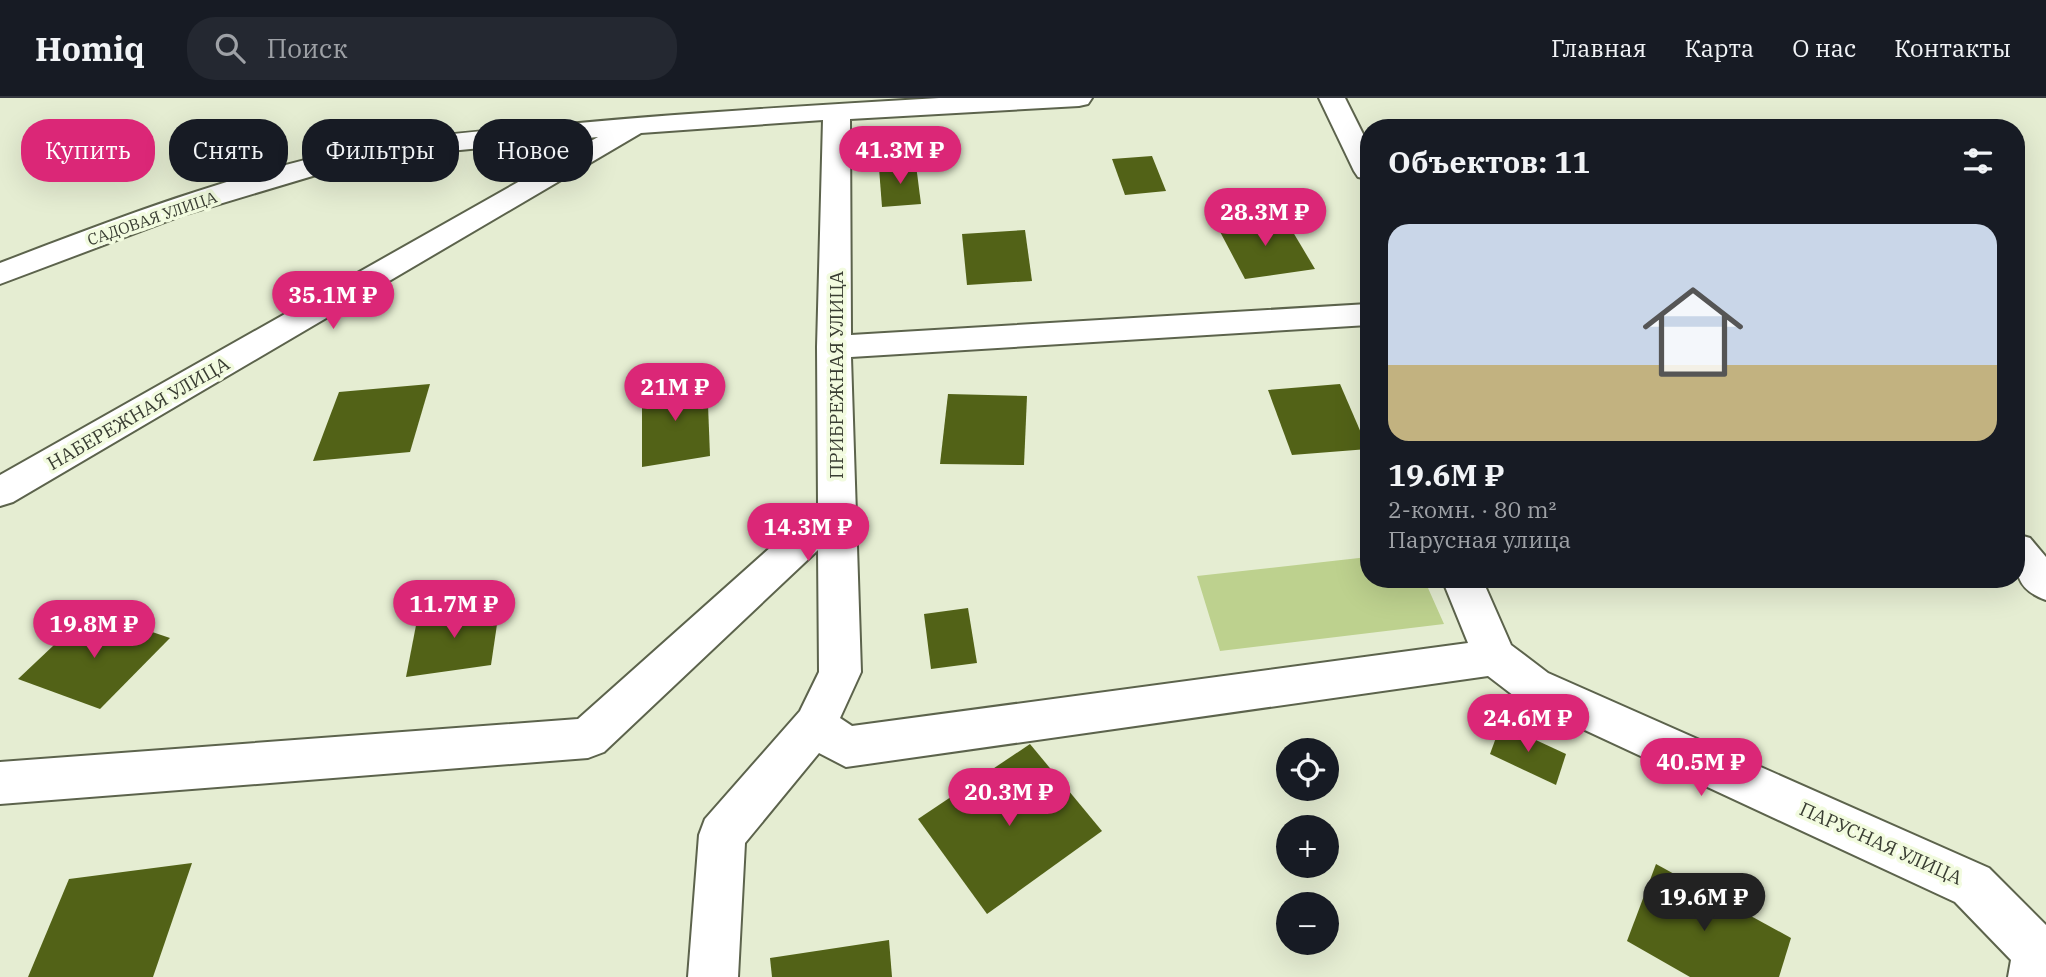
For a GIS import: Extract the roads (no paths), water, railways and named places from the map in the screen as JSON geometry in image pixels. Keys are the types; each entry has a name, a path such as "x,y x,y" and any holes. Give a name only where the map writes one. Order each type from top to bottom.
{"street":[{"name":"САДОВАЯ УЛИЦА","path":"0,274 128,224 285,173 358,157 432,145 639,125 968,101 1079,98"},
{"path":"1332,98 1360,155"},
{"name":"ПРИБРЕЖНАЯ УЛИЦА","path":"713,977 722,835 815,725 840,672 834,347 837,111"},
{"name":"НАБЕРЕЖНАЯ УЛИЦА","path":"0,492 639,125"},
{"path":"834,347 1360,316"},
{"path":"0,783 588,738 837,510"},
{"path":"2025,560 2046,584"},
{"name":"ПАРУСНАЯ УЛИЦА","path":"1466,588 1495,657 1533,686 1972,885 2038,951 2034,977"},
{"path":"815,725 846,747 1495,657"}]}
